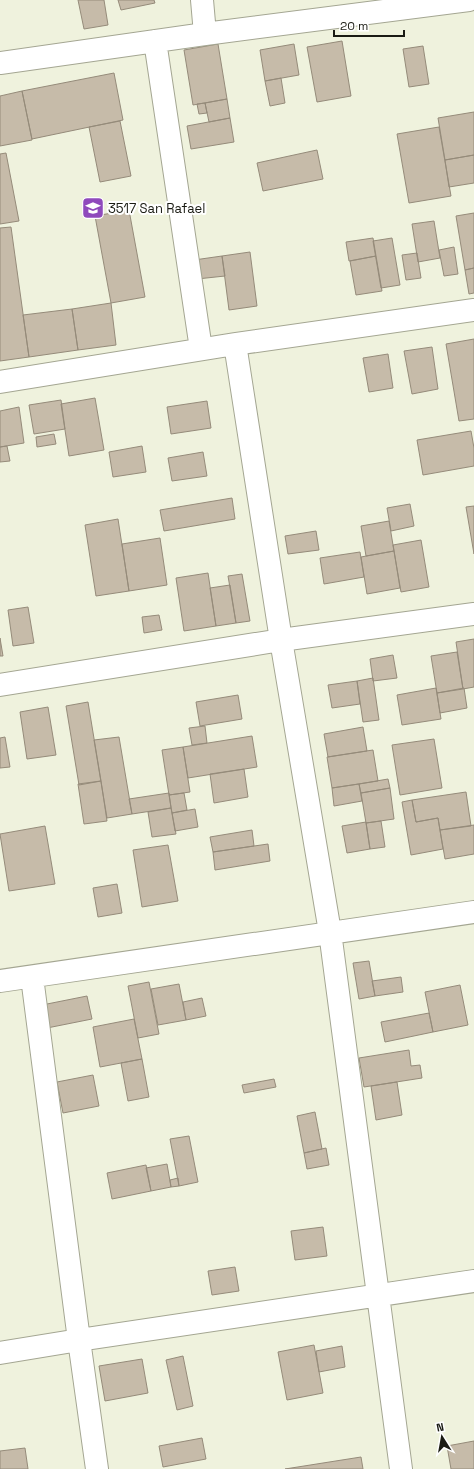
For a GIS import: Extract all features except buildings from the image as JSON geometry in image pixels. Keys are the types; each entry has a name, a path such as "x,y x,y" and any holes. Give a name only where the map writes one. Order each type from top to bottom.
{"street":[{"path":"202,0 205,34"},
{"path":"0,64 205,34 469,0"},
{"path":"155,41 200,349"},
{"path":"0,382 200,349 474,310"},
{"path":"234,344 281,640 330,932 401,1469"},
{"path":"0,685 281,640 474,614"},
{"path":"0,981 474,912"},
{"path":"32,977 97,1469"},
{"path":"0,1353 474,1281"}],"place":[{"name":"3517 San Rafael","path":"93,208"}]}
